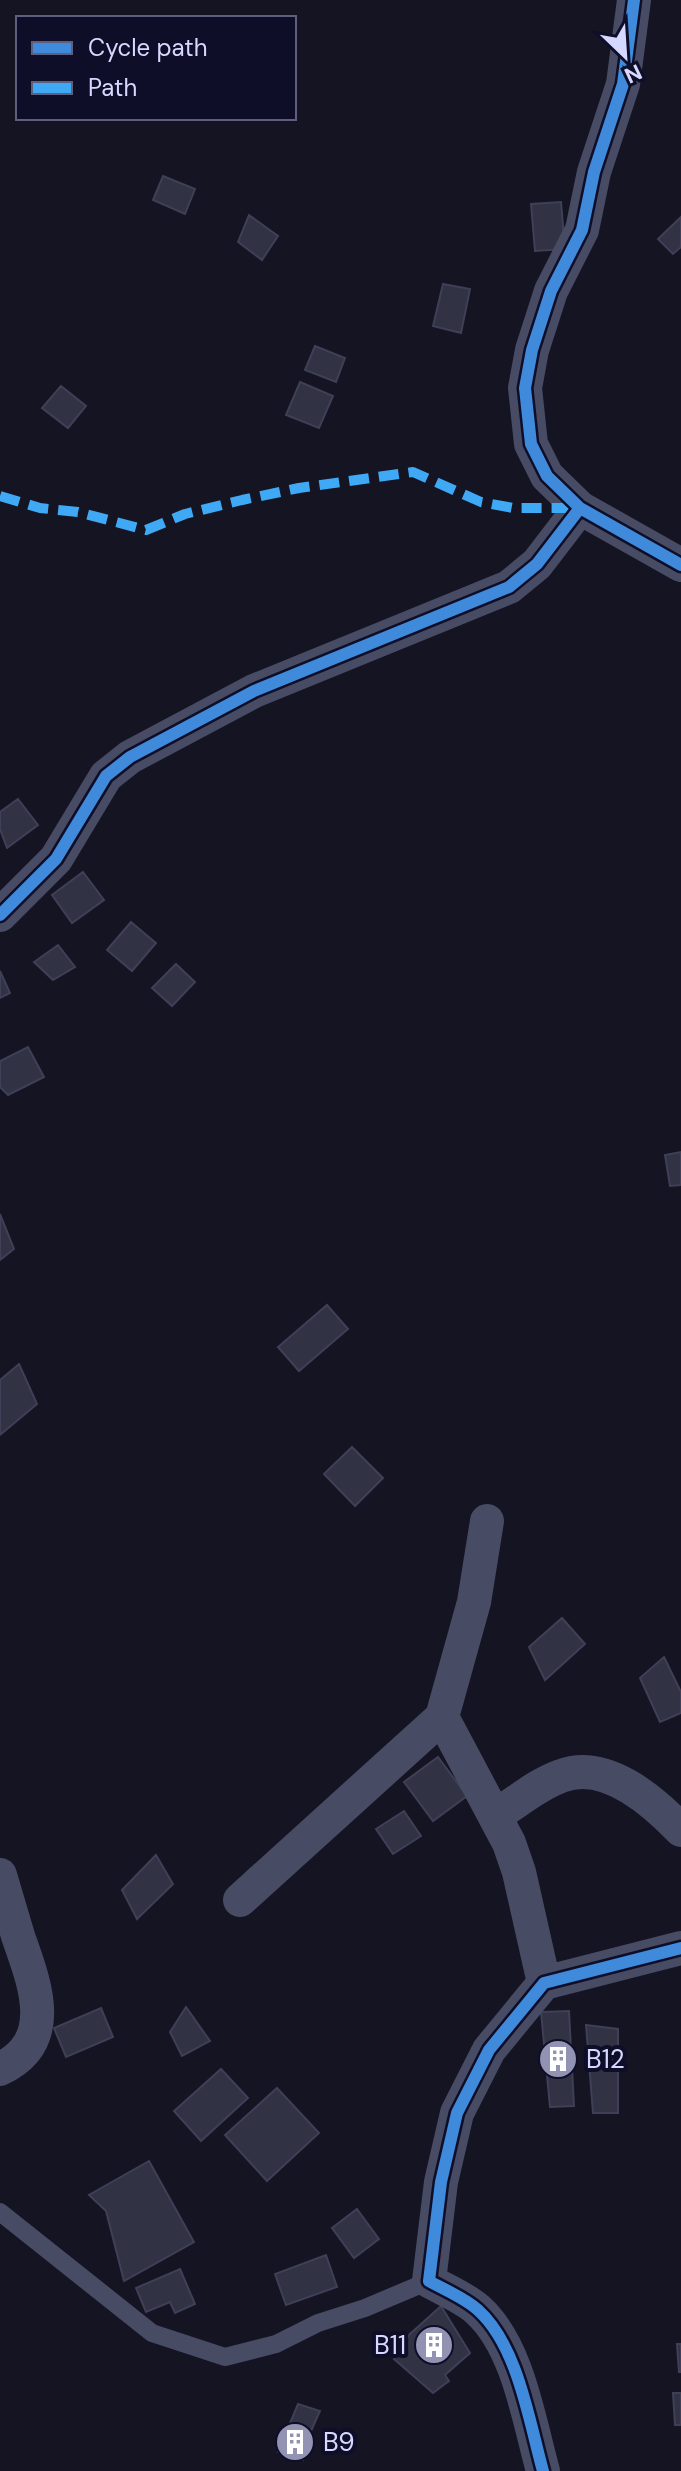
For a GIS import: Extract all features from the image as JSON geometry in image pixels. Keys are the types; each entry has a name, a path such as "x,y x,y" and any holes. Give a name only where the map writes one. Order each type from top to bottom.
{"street":[{"path":"634,0 623,84 594,172 582,230 551,291 532,350 525,388 531,444 547,476 580,508 681,565"},
{"path":"0,915 56,859 106,776 130,757 254,691 509,587 537,564 580,508"},
{"path":"240,1900 442,1717 474,1602 487,1521"},
{"path":"442,1717 496,1815 519,1872 544,1983"},
{"path":"496,1815 560,1776 584,1770 607,1775 635,1792 681,1830"},
{"path":"0,1875 36,1989 39,2016 24,2051 0,2069"},
{"path":"543,2471 516,2373 499,2336 477,2309 429,2281 441,2182 457,2113 489,2050 544,1983 681,1948"}],"lane":[{"path":"0,2212 152,2333 225,2357 276,2344 318,2323 365,2308 429,2281"}],"building":[{"path":"163,176 195,189 185,214 153,200"},
{"path":"561,202 565,249 535,251 531,204"},
{"path":"249,215 278,236 262,260 238,242"},
{"path":"681,217 681,247 673,254 658,239"},
{"path":"443,284 470,289 461,333 433,326"},
{"path":"315,346 345,358 336,382 305,370"},
{"path":"300,382 333,396 319,428 286,415"},
{"path":"61,386 86,406 68,428 42,408"},
{"path":"18,799 38,825 7,848 0,829 0,812"},
{"path":"83,872 104,900 72,923 52,895"},
{"path":"131,922 156,943 132,971 107,950"},
{"path":"58,945 75,967 53,980 34,962"},
{"path":"176,964 195,982 172,1006 152,988"},
{"path":"0,971 10,993 0,998"},
{"path":"28,1047 44,1077 8,1095 0,1087 0,1061"},
{"path":"681,1152 681,1185 670,1186 665,1155"},
{"path":"0,1214 14,1249 0,1260"},
{"path":"327,1305 348,1329 299,1371 278,1347"},
{"path":"19,1364 37,1404 0,1435 0,1380"},
{"path":"352,1447 383,1478 355,1506 324,1474"},
{"path":"562,1618 585,1644 545,1680 529,1647"},
{"path":"664,1657 681,1692 681,1713 660,1722 640,1678"},
{"path":"438,1757 467,1796 433,1821 404,1782"},
{"path":"404,1811 421,1836 393,1854 376,1829"},
{"path":"156,1855 173,1884 137,1919 122,1890"},
{"path":"186,2007 210,2041 182,2056 170,2032"},
{"path":"101,2008 113,2037 66,2057 54,2028"},
{"name":"B12","path":"569,2011 574,2106 550,2107 541,2012"},
{"path":"586,2025 618,2029 618,2113 593,2113"},
{"path":"221,2069 248,2098 201,2141 174,2111"},
{"path":"277,2088 319,2133 267,2181 225,2135"},
{"path":"149,2161 194,2242 124,2281 106,2211 89,2195"},
{"path":"357,2209 379,2239 354,2258 332,2228"},
{"path":"326,2255 337,2287 286,2305 275,2274"},
{"path":"180,2269 195,2304 175,2313 170,2302 146,2312 136,2288"},
{"name":"B11","path":"441,2306 470,2353 445,2375 449,2381 433,2393 394,2359 410,2334"},
{"path":"677,2344 681,2344 681,2372 679,2372"},
{"path":"673,2393 681,2393 681,2425 675,2425"},
{"name":"B9","path":"298,2404 320,2411 303,2460 278,2452"}],"marked path":[{"path":"0,496 40,508 78,512 146,530 185,514 242,500 299,488 413,472 481,502 513,508 580,508"}],"cycle path":[{"path":"634,0 623,84 594,172 582,230 551,291 532,350 525,388 531,444 547,476 580,508 681,565"},
{"path":"0,915 56,859 106,776 130,757 254,691 509,587 537,564 580,508"},
{"path":"543,2471 520,2385 503,2343 478,2310 429,2281 441,2182 457,2113 489,2050 544,1983 681,1948"}],"place":[{"name":"B12","path":"558,2059"},
{"name":"B11","path":"434,2345"},
{"name":"B9","path":"295,2442"}]}
